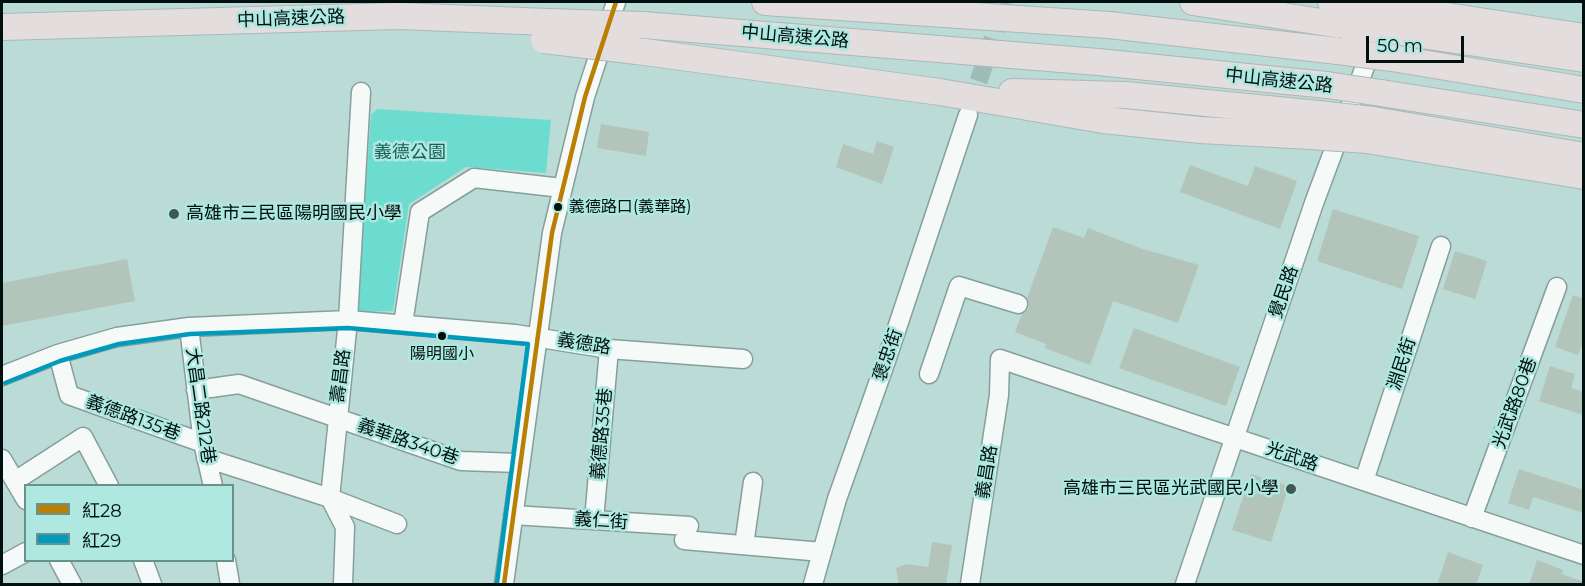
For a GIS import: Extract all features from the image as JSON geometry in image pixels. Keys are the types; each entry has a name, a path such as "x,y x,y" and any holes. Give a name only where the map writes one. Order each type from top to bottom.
{"highway":[{"name":"中山高速公路","path":"765,2 1097,24 1392,58 1584,90"},
{"path":"1192,2 1399,14 1584,37"},
{"path":"1399,14 1584,59"},
{"name":"中山高速公路","path":"2,27 399,16 546,31 643,25 1098,62 1327,86 1584,125"},
{"path":"546,31 637,51 940,92 1103,120 1200,130 1314,125 1584,156"},
{"path":"1370,130 1584,176"}],"street":[{"path":"504,585 536,337 562,188 585,97 616,2"},
{"name":"覺民路","path":"1185,585 1314,203 1399,14"},
{"name":"壽昌路","path":"330,498 336,417 348,320 361,92"},
{"name":"褒忠街","path":"813,585 837,500 890,350 965,120"},
{"path":"403,324 420,212 474,178 562,188"},
{"name":"淵民街","path":"1364,481 1441,246"},
{"path":"929,374 959,286 1018,304"},
{"name":"光武路80巷","path":"1472,518 1557,287"},
{"name":"義德路","path":"2,376 58,354 117,337 189,327 348,320 536,337 609,349 743,359"},
{"name":"大昌二路212巷","path":"189,327 204,450 212,484"},
{"name":"義德路35巷","path":"594,520 609,349"},
{"name":"義德路135巷","path":"58,354 69,395 204,450"},
{"name":"光武路","path":"1000,359 1584,555"},
{"name":"義昌路","path":"969,585 999,395 1000,359"},
{"name":"義華路340巷","path":"196,390 239,384 461,461 519,463"},
{"path":"15,481 82,436 108,484"},
{"path":"204,450 397,524"},
{"path":"2,459 24,497"},
{"path":"744,545 753,482"},
{"path":"330,498 345,527 343,585"},
{"name":"義仁街","path":"513,515 594,520 687,533 744,545 822,552"},
{"path":"2,565 24,553"},
{"path":"60,562 72,585"},
{"path":"143,562 152,585"},
{"path":"226,562 230,585"}],"green space":[{"name":"義德公園","path":"377,109 551,120 546,173 466,167 409,204 393,311 357,312 371,115"}],"building":[{"path":"601,124 649,132 646,156 597,148"},
{"path":"877,141 894,147 882,184 836,167 843,144 873,154"},
{"path":"1190,165 1248,186 1255,166 1297,181 1280,229 1180,192"},
{"path":"1333,209 1419,236 1402,289 1317,261"},
{"path":"1053,227 1084,238 1088,228 1143,249 1199,265 1178,323 1113,301 1090,365 1045,348 1046,344 1015,332 1022,314 1029,308 1027,298"},
{"path":"1455,251 1487,261 1475,299 1443,289"},
{"path":"127,259 135,301 2,326 2,283"},
{"path":"1573,295 1584,299 1584,340 1578,355 1555,347"},
{"path":"1134,328 1240,367 1226,406 1119,368"},
{"path":"1550,366 1575,374 1571,388 1584,392 1584,415 1539,401"},
{"path":"1519,469 1584,490 1584,513 1533,497 1529,510 1508,503"},
{"path":"1251,474 1289,486 1271,542 1232,530"},
{"path":"932,542 952,545 946,585 899,585 896,568 906,564 928,567"},
{"path":"1448,552 1483,565 1476,585 1437,585"},
{"path":"1537,560 1563,570 1562,574 1584,582 1584,585 1529,585"}],"tunnel":[{"path":"970,107 1005,2"}],"transit line":[{"name":"紅28","path":"504,584 552,233 585,97 616,2"},
{"name":"紅29","path":"5,383 60,361 119,344 190,334 348,328 528,344 497,583"}],"place":[{"name":"義德路口(義華路)","path":"558,207"},
{"name":"高雄市三民區陽明國民小學","path":"174,214"},
{"name":"陽明國小","path":"442,336"},
{"name":"高雄市三民區光武國民小學","path":"1291,489"}]}
